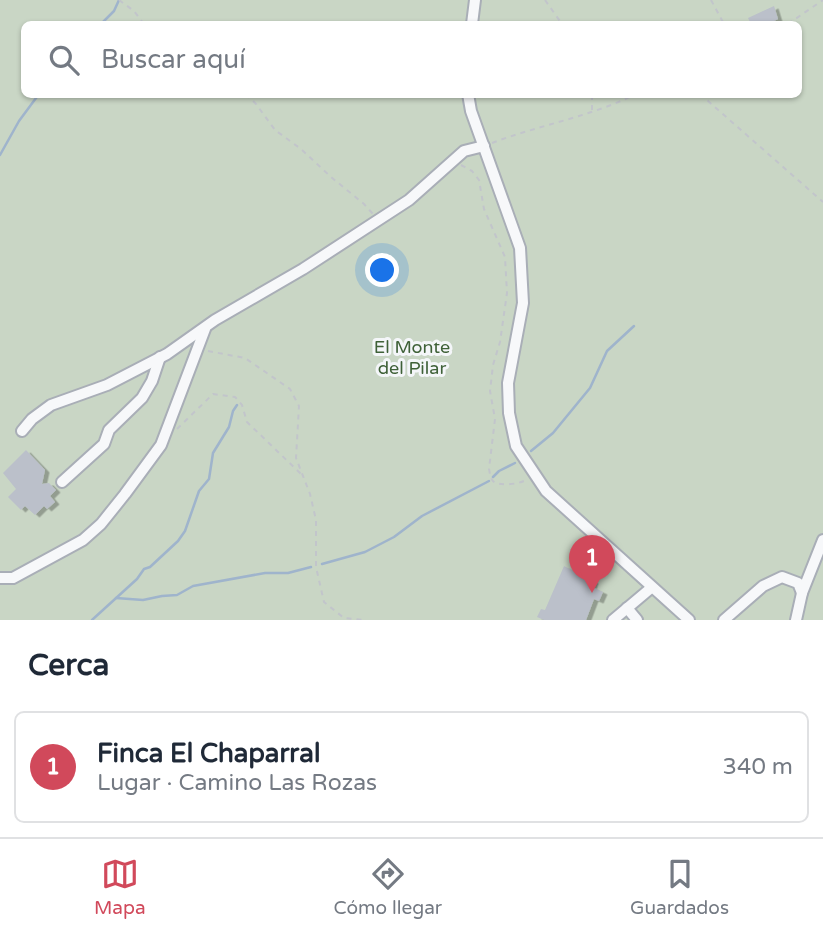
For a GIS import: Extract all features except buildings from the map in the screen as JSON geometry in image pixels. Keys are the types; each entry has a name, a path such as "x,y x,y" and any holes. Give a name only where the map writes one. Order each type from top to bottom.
{"street":[{"path":"472,21 475,0"},
{"path":"469,98 520,248 523,303 508,383 509,413 516,446 546,491 689,620"},
{"path":"22,431 32,419 51,405 107,385 160,357 206,326 303,269 409,200 464,151 484,146"},
{"path":"0,578 13,578 83,540 101,524 161,445 206,326"},
{"path":"62,482 104,444 109,430 142,398 152,381 160,357"},
{"path":"796,620 823,540"},
{"path":"724,620 764,586 782,577 798,583 803,593"},
{"path":"613,620 652,588"},
{"path":"627,608 638,620"}],"path":[{"path":"119,0 134,11 142,21"},
{"path":"545,0 560,21"},
{"path":"711,0 722,21"},
{"path":"792,21 823,0"},
{"path":"250,98 275,130 364,204 378,221"},
{"path":"592,98 592,111"},
{"path":"484,146 514,134 556,124 626,98"},
{"path":"705,98 823,202"},
{"path":"448,164 463,166 479,180 484,209 505,257 507,293 490,391 495,419 491,477 499,484 523,483 533,474"},
{"path":"197,349 245,358 290,389 299,406 296,458 310,494 318,532 316,567 324,602 344,618 365,620"},
{"path":"177,429 214,394 235,397 242,405 247,422 303,476"}],"green space":[{"name":"El Monte del Pilar","path":"0,0 823,0 823,620 0,620"}],"waterway":[{"path":"104,21 114,11 119,0"},
{"path":"0,155 19,121 36,98"},
{"path":"531,451 553,433 590,388 607,351 634,326"},
{"path":"92,620 137,579 144,569 150,567 178,541 185,531 199,491 209,479 213,453 229,427 237,405"},
{"path":"493,477 515,463"},
{"path":"322,564 365,552 394,537 422,516 489,481"},
{"path":"116,598 143,600 177,595 193,586 265,573 288,573 311,567"}],"place":[{"name":"Finca El Chaparral","path":"592,593"}]}
